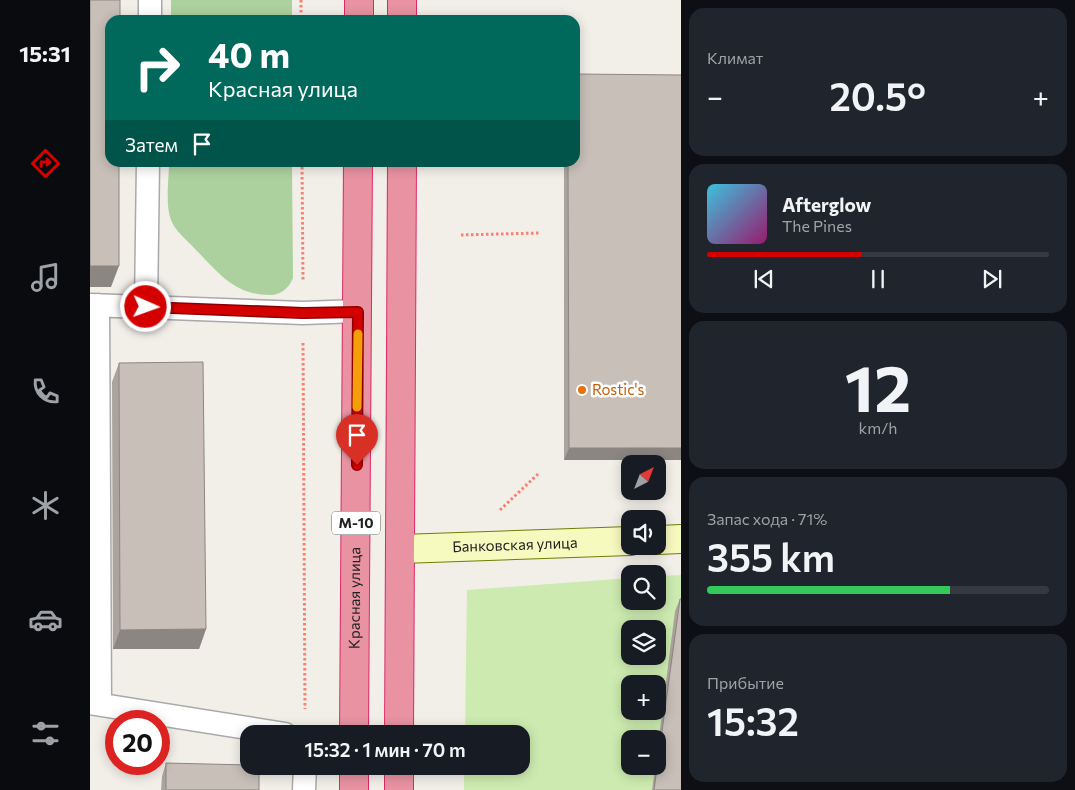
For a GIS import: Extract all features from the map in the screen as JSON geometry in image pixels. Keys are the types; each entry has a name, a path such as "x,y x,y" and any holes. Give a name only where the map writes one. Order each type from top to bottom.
{"highway":[{"path":"359,0 359,15"},
{"path":"402,0 402,15"},
{"name":"Красная улица","path":"354,725 358,167"},
{"name":"М-10","path":"399,725 402,167"},
{"path":"354,775 354,790"},
{"path":"399,775 399,790"}],"street":[{"path":"666,540 681,540"},
{"name":"Банковская улица","path":"401,549 621,542"}],"lane":[{"path":"150,0 150,15"},
{"path":"146,307 148,167"},
{"path":"240,727 95,704 94,305 303,313 358,312"},
{"path":"304,790 305,775"}],"path":[{"path":"301,0 301,15"},
{"path":"302,167 305,714"},
{"path":"461,235 540,233"},
{"path":"499,511 538,474"}],"green space":[{"path":"171,0 292,0 292,15 171,15"},
{"path":"169,167 292,167 293,278 287,288 278,294 257,294 237,287 228,281 175,228 169,214"},
{"path":"681,575 681,612 666,699 666,675 621,675 621,720 662,720 661,730 621,730 621,775 654,775 652,790 464,790 464,775 530,775 530,725 465,725 467,590 621,579 621,610 666,610 666,576"}],"building":[{"path":"90,0 120,0 120,15 105,15 105,167 119,167 119,266 90,266"},
{"path":"580,74 681,75 681,448 569,448 568,167 580,167"},
{"path":"203,362 206,629 120,630 119,363"},
{"path":"680,599 681,599 681,790 654,790 656,775 666,775 666,730 662,730 664,720 666,720 666,702"},
{"path":"170,763 240,765 240,775 259,775 259,790 166,790 166,775 170,775"}],"slow traffic":[{"path":"357,407 358,334"}],"place":[{"name":"Rostic's","path":"582,390"}],"route":[{"path":"146,307 303,313 358,312 357,465"}]}
